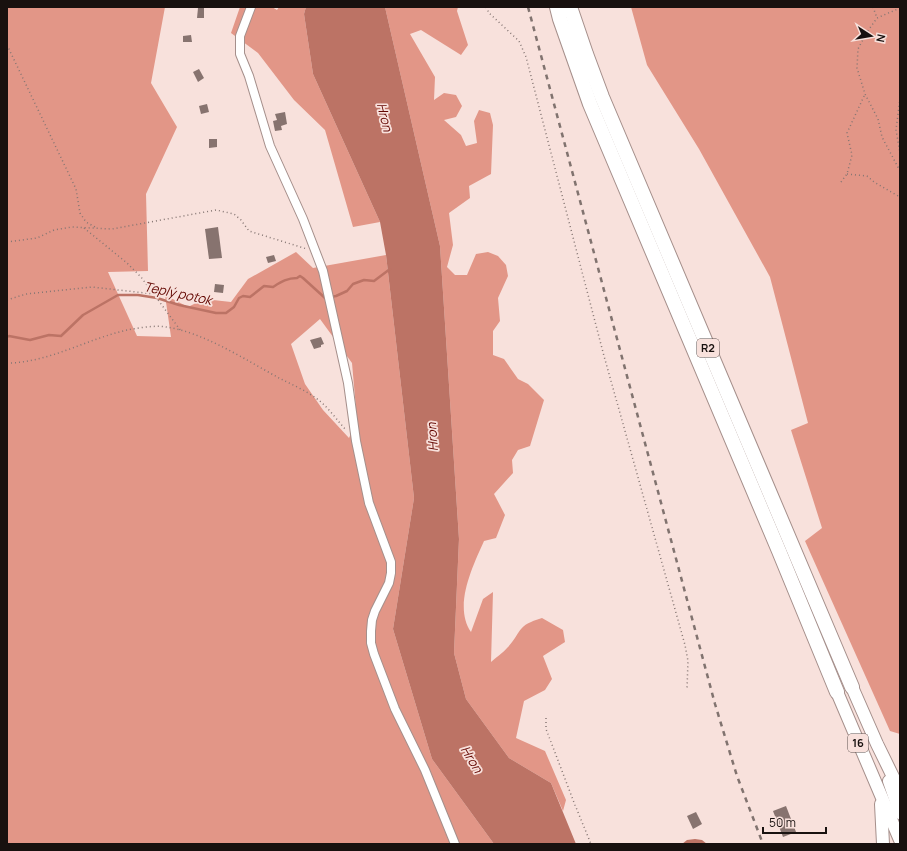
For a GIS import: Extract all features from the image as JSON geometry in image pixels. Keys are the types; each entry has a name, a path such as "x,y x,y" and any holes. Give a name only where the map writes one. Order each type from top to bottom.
{"highway":[{"name":"R2","path":"557,7 593,111 780,550 837,692"},
{"name":"R2","path":"570,7 602,97 852,687"}],"main road":[{"name":"16","path":"852,687 877,744 900,813"},
{"name":"16","path":"837,692 900,840"},
{"path":"877,744 900,791"},
{"path":"880,795 883,844"}],"street":[{"path":"251,7 240,36 240,54 249,76 270,146 303,219 323,271 348,383 356,441 369,503 391,562 389,583 372,620 371,631 374,654 395,709 425,770 455,844"}],"path":[{"path":"486,7 490,13 519,41 526,57 604,356 685,645 688,661 687,689"},
{"path":"873,7 877,18"},
{"path":"900,8 877,18 867,32 858,49 857,68 865,94 878,119 882,137 900,171"},
{"path":"7,45 76,189 80,213 86,222 95,227"},
{"path":"841,182 848,174 852,155 847,133 865,94"},
{"path":"900,98 896,130 900,153"},
{"path":"848,174 867,176 874,182 900,197"},
{"path":"7,242 37,238 54,230 95,227 112,229 216,210 234,214 241,220 249,231 316,252"},
{"path":"84,228 127,263 141,277 181,331"},
{"path":"7,300 26,294 92,287 154,294"},
{"path":"7,363 23,362 46,356 141,327 165,327 193,334 234,353 308,393 321,402 356,441"},
{"path":"546,718 546,729 575,805 592,844"}],"shaded area":[{"path":"7,7 165,7 151,83 177,127 146,194 148,271 108,272 137,336 171,337 165,295 188,307 204,299 231,302 248,279 296,252 313,268 386,255 414,498 393,629 432,759 494,844 7,844","holes":["320,319 352,363 357,420 349,438 323,410 305,384 291,344"]},
{"path":"240,7 272,7 277,10 279,7 306,7 304,14 313,74 380,222 353,227 325,130 294,100 258,53 231,33"},
{"path":"385,7 458,7 457,11 468,45 461,55 421,30 410,34 435,77 434,100 444,93 456,95 462,106 456,117 444,120 461,135 466,146 477,143 474,121 479,110 490,113 493,125 491,174 469,186 470,198 449,213 453,245 447,267 455,275 467,275 476,254 488,252 498,256 506,265 508,276 498,298 500,321 493,331 493,355 504,359 518,379 528,384 544,400 530,446 518,450 512,460 513,473 494,494 505,515 496,538 484,541 470,574 464,598 464,610 466,622 471,632 483,599 493,592 491,662 506,649 524,626 534,621 542,618 563,630 565,642 543,656 552,679 545,690 524,701 516,738 545,751 566,800 563,811 551,783 509,758 466,699 454,653 459,539 440,246"},
{"path":"631,7 900,7 900,734 890,731 805,541 822,528 791,430 808,423 770,277 699,149 647,65"}],"water":[{"name":"Hron","path":"306,7 385,7 440,246 459,539 454,653 466,699 509,758 551,783 576,844 494,844 432,759 393,629 414,498 386,255 380,222 313,74 304,14"},
{"path":"687,840 702,840 707,844 682,844"}],"building":[{"path":"198,8 204,8 204,18 197,18"},
{"path":"191,35 192,42 183,42 183,36"},
{"path":"199,69 204,78 198,82 193,72"},
{"path":"207,104 209,112 201,114 199,106"},
{"path":"285,112 287,124 281,126 282,130 275,131 273,121 277,120 275,114"},
{"path":"209,139 217,139 217,147 209,148"},
{"path":"218,227 222,258 209,259 205,229"},
{"path":"274,255 276,261 268,263 266,257"},
{"path":"215,284 224,285 223,293 214,292"},
{"path":"321,337 324,344 321,345 321,347 314,349 310,340"},
{"path":"786,806 796,832 783,837 773,811"},
{"path":"696,812 702,824 693,829 687,816"}],"waterway":[{"name":"Teplý potok","path":"7,337 9,336 30,340 49,335 61,336 83,315 118,295 138,295 157,298 179,305 216,313 226,313 234,307 239,298 243,296 250,297 264,286 273,287 284,281 300,276 325,298 336,296 347,291 353,284 364,280 374,281 390,269"}],"railway":[{"path":"528,7 715,704 737,776 763,844"}]}
